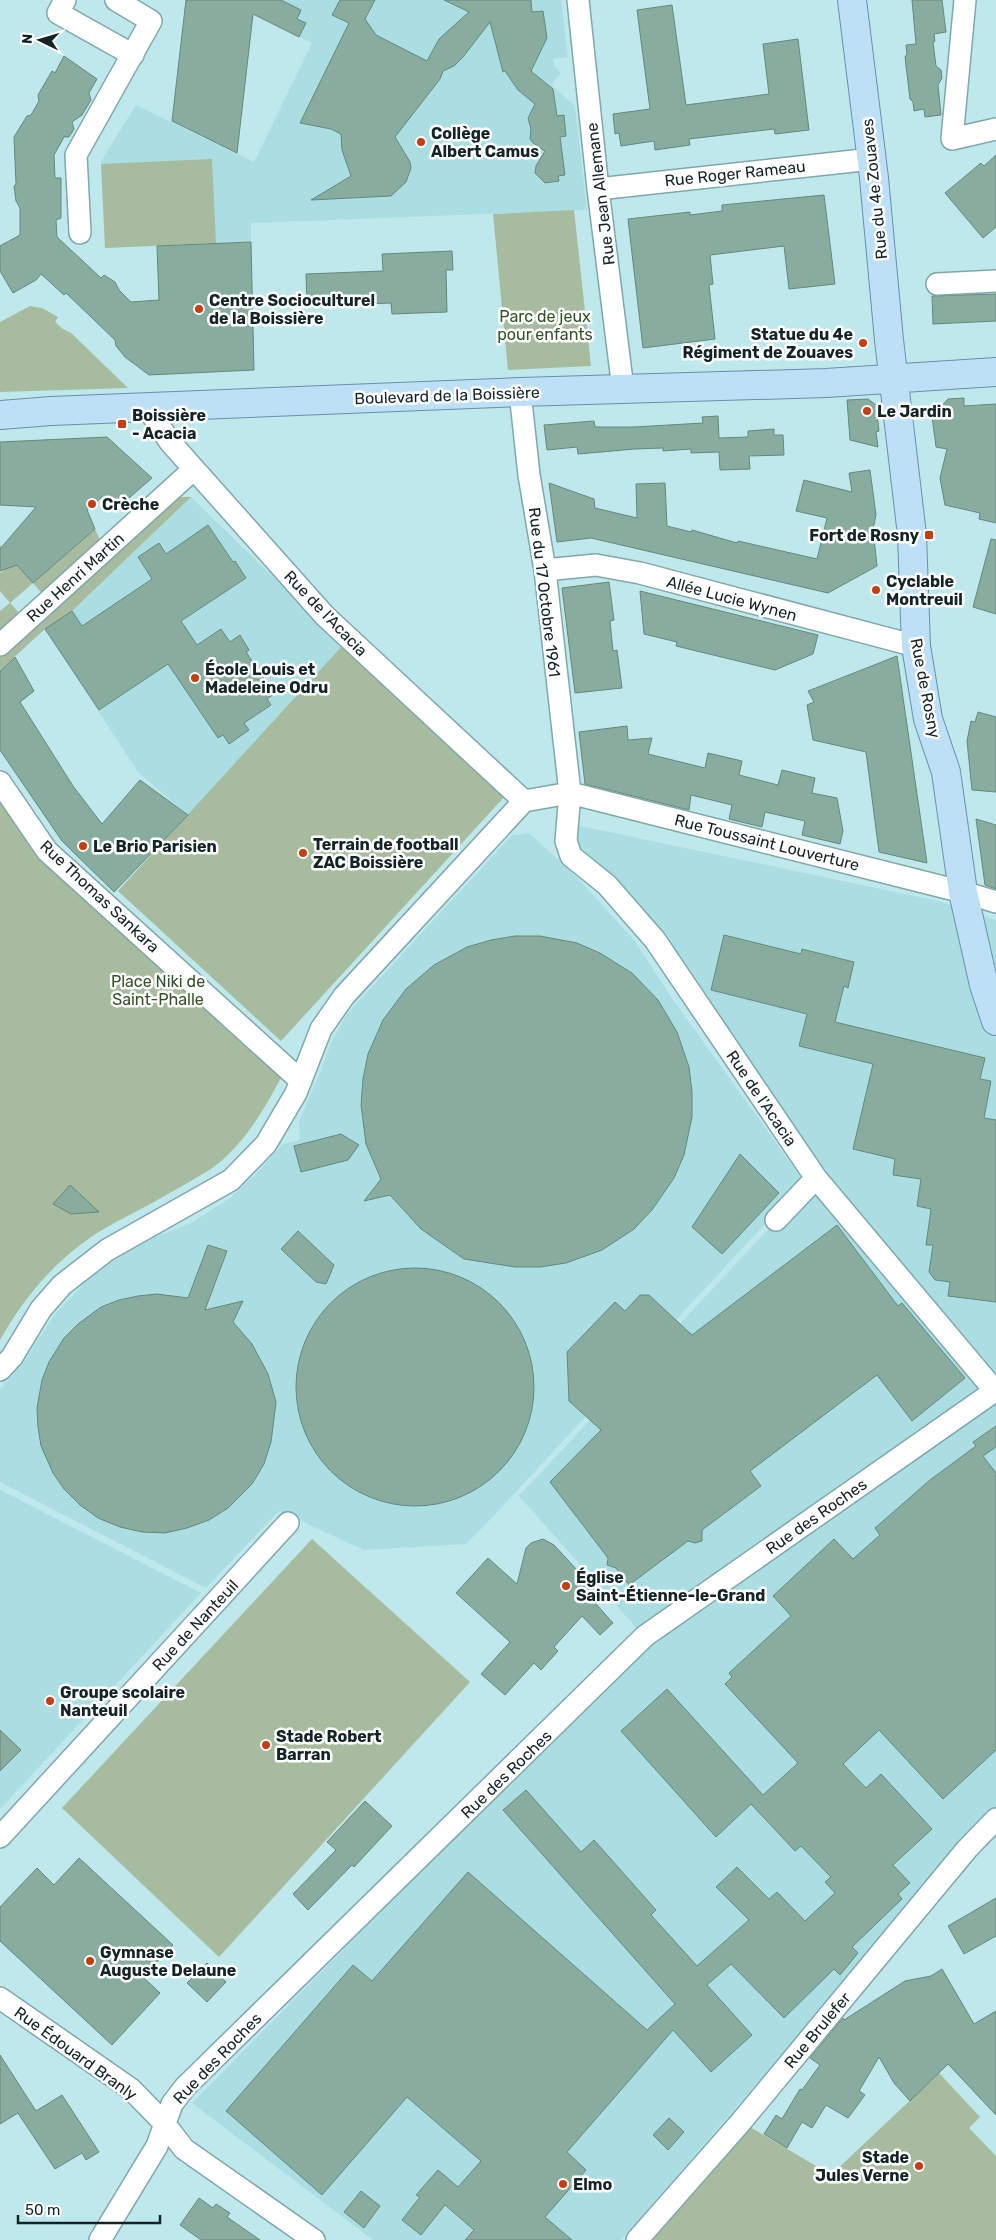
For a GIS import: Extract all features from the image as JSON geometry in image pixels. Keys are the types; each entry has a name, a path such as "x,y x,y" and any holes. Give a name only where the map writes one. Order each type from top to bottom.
{"main road":[{"name":"Rue du 4e Zouaves","path":"852,0 872,159 893,379"},
{"name":"Boulevard de la Boissière","path":"0,415 147,407 893,379 996,372"},
{"name":"Rue de Rosny","path":"893,379 914,560 916,646 928,719 946,772 964,892 984,985 996,1021"}],"street":[{"path":"80,233 76,155 151,21 116,0"},
{"name":"Rue Jean Allemane","path":"578,0 598,189 623,389"},
{"path":"965,0 952,139 996,129"},
{"path":"62,7 133,55"},
{"name":"Rue Roger Rameau","path":"598,189 711,175 872,159"},
{"path":"937,284 996,281"},
{"name":"Rue du 17 Octobre 1961","path":"520,392 529,475 545,570 570,793"},
{"name":"Rue de l'Acacia","path":"147,407 170,442 325,616 524,801"},
{"name":"Rue Henri Martin","path":"0,645 194,469"},
{"name":"Allée Lucie Wynen","path":"545,570 596,565 622,570 916,646"},
{"name":"Rue Thomas Sankara","path":"0,782 46,850 301,1081"},
{"path":"0,1370 12,1357 41,1309 62,1285 107,1250 230,1180 266,1144 296,1093 320,1029 344,996 524,801 570,793"},
{"name":"Rue de l'Acacia","path":"570,793 566,841 571,856 607,885 655,940 816,1178 995,1390"},
{"name":"Rue Toussaint Louverture","path":"570,793 964,892 996,902"},
{"path":"776,1220 816,1178"},
{"name":"Rue des Roches","path":"100,2240 157,2146 172,2104 185,2087 645,1636 995,1390"},
{"name":"Rue de Nanteuil","path":"0,1837 288,1523"},
{"name":"Rue Brulefer","path":"637,2240 740,2123 967,1850 996,1820"},
{"name":"Rue Édouard Branly","path":"0,1998 131,2089 164,2123 184,2149 314,2240"}],"shaded area":[{"name":"Collège Albert Camus","path":"224,0 561,0 568,57 553,59 555,67 561,73 551,85 575,106 587,210 251,223 251,242 107,248 101,161 136,105 254,162 312,43"},
{"name":"École Louis et Madeleine Odru","path":"191,497 343,645 188,815 138,772 45,629 72,611"},
{"path":"566,823 938,901 996,920 996,1807 621,2240 373,2240 192,2103 648,1641 519,1496 816,1178 655,940 571,856"},
{"path":"529,833 571,871 635,941 671,997 804,1182 466,1544 364,1550 279,1511 206,1588 0,1482 0,1389 21,1366 55,1314 86,1282 113,1261 150,1239 189,1224 230,1198 256,1174 283,1144 300,1140 299,1121 331,1043 347,1014 512,835"},
{"name":"Groupe scolaire Nanteuil","path":"0,1490 201,1593 0,1809"}],"green space":[{"path":"212,159 216,243 105,248 101,164"},
{"name":"Parc de jeux pour enfants","path":"574,210 591,366 508,370 493,214"},
{"path":"30,306 42,308 58,317 55,322 71,333 128,388 0,392 0,322"},
{"path":"174,497 191,497 72,611 45,629 0,670 0,649"},
{"path":"95,529 102,545 44,596 33,583"},
{"path":"0,545 33,583 10,603 0,591 0,573 6,569 0,561"},
{"path":"10,603 21,615 0,634 0,611"},
{"name":"Terrain de football ZAC Boissière","path":"343,645 506,795 281,1041 118,891"},
{"name":"Place Niki de Saint-Phalle","path":"0,793 283,1074 256,1121 230,1153 206,1172 99,1232 65,1257 36,1287 0,1340"},
{"name":"Stade Robert Barran","path":"312,1539 470,1682 219,1957 62,1808"},
{"name":"Stade Jules Verne","path":"939,2073 980,2117 969,2128 996,2156 996,2240 651,2240 750,2127 831,2175"}],"building":[{"path":"186,0 281,0 301,10 297,19 306,23 299,37 253,14 237,153 172,121"},
{"path":"340,0 375,0 365,19 376,35 427,61 439,39 469,12 444,0 531,0 532,12 543,11 547,38 531,71 553,89 557,116 564,115 566,136 560,137 565,175 558,176 559,181 545,183 535,173 536,166 545,151 530,139 531,129 528,118 535,104 518,90 505,71 503,72 490,22 463,57 454,66 443,71 440,79 395,137 410,162 411,168 406,182 391,196 311,200 351,176 342,150 341,134 331,129 300,123 349,23 332,15"},
{"path":"912,0 942,0 946,32 934,34 935,41 933,42 936,66 941,70 942,78 938,85 941,115 925,117 924,109 914,111 913,102 910,99 905,57 907,54 906,45 916,44"},
{"path":"672,5 686,105 769,94 763,44 798,39 809,130 775,134 774,129 689,139 690,145 655,150 654,141 621,146 619,133 615,134 613,114 650,109 637,10"},
{"path":"64,56 97,79 89,93 91,100 82,115 72,122 74,129 69,137 64,137 54,155 55,178 61,178 61,218 56,220 57,237 101,278 104,275 115,282 119,290 131,302 159,300 157,246 251,242 254,370 149,375 125,357 116,346 115,340 66,293 64,295 41,274 36,280 13,293 0,271 0,246 20,235 20,208 16,201 14,186 16,184 14,137 27,116 31,115 39,101 38,95 52,71 55,73"},
{"path":"996,155 996,227 983,238 945,193 981,163 984,166"},
{"path":"824,195 835,284 789,289 784,246 710,255 713,284 709,285 715,339 643,348 628,219 690,212 690,215 722,211 722,205"},
{"path":"452,251 453,270 446,270 447,312 392,314 391,303 307,306 306,274 383,271 382,254"},
{"path":"996,294 996,321 933,324 932,296"},
{"path":"964,398 964,406 996,404 996,523 979,519 980,513 945,505 940,478 947,449 936,447 932,417 948,399"},
{"path":"868,399 876,405 879,431 876,432 878,447 850,440 847,400"},
{"path":"718,416 719,438 748,437 748,431 774,429 774,435 783,435 784,455 749,456 750,469 720,470 719,452 691,453 691,449 663,451 663,448 578,454 577,447 547,450 544,425 594,421 595,427 634,427 703,423 702,417"},
{"path":"107,437 152,478 122,504 102,497 87,510 95,529 33,583 17,565 0,571 0,549 36,507 0,505 0,442"},
{"path":"870,470 876,515 873,529 877,566 828,593 591,538 557,542 549,483 594,499 595,508 637,518 636,484 665,483 667,526 691,532 692,530 737,543 738,541 817,559 827,518 796,511 804,480 852,492 849,473"},
{"path":"208,525 246,578 181,621 197,645 221,629 230,642 240,635 249,650 246,652 274,694 267,699 271,705 244,723 249,730 229,744 223,735 218,738 168,664 99,710 45,629 72,611 82,626 152,579 138,557 159,543 166,554"},
{"path":"991,539 996,540 996,614 973,607"},
{"path":"609,582 614,620 610,621 613,651 617,650 622,688 575,693 562,588"},
{"path":"640,591 818,635 813,654 775,670 676,646 677,642 644,634"},
{"path":"897,656 927,863 879,852 866,752 813,740 807,705 814,702 808,691"},
{"path":"15,657 34,691 20,702 73,786 102,824 140,780 188,815 114,892 62,841 0,750 0,671"},
{"path":"978,712 996,717 996,792 972,790 967,741 971,721 975,722"},
{"path":"627,726 628,740 652,738 648,754 705,768 708,753 742,761 739,775 778,785 782,770 815,778 812,793 837,798 843,831 840,844 802,835 805,821 765,812 762,827 729,819 732,805 691,795 689,810 585,784 579,732"},
{"path":"976,819 996,825 996,889 985,885"},
{"path":"724,935 801,954 802,949 854,962 848,988 844,986 835,1022 985,1058 980,1079 991,1081 984,1118 996,1120 996,1302 948,1296 950,1282 935,1280 929,1272 933,1245 926,1245 931,1209 917,1206 921,1179 893,1175 895,1159 853,1149 873,1064 799,1046 807,1014 711,990"},
{"path":"515,936 540,936 577,943 600,953 632,973 658,1000 677,1032 689,1067 692,1092 692,1117 684,1155 674,1178 652,1210 634,1229 602,1250 566,1263 540,1267 515,1267 464,1259 421,1229 390,1195 364,1201 381,1179 366,1144 361,1105 363,1079 368,1054 383,1020 406,989 434,965 467,947"},
{"path":"341,1134 359,1145 348,1160 301,1172 294,1146"},
{"path":"740,1154 779,1193 722,1254 692,1227"},
{"path":"70,1185 99,1212 71,1214 53,1204"},
{"path":"837,1225 898,1306 902,1303 965,1378 912,1421 877,1375 750,1471 761,1486 702,1530 702,1541 695,1543 688,1541 629,1585 616,1568 607,1565 608,1558 550,1482 601,1430 569,1401 567,1352 615,1302 625,1311 640,1295 649,1295 692,1335"},
{"path":"298,1231 334,1265 326,1284 316,1282 281,1249"},
{"path":"208,1245 227,1251 205,1310 243,1301 233,1322 252,1344 268,1374 276,1402 271,1442 264,1464 252,1484 228,1508 209,1520 165,1533 142,1532 120,1527 98,1518 80,1505 64,1489 53,1473 41,1446 38,1427 37,1408 42,1380 49,1362 64,1338 78,1324 101,1307 119,1300 157,1294 188,1298"},
{"path":"403,1268 427,1268 450,1273 471,1282 491,1295 507,1311 520,1331 529,1352 534,1375 532,1410 525,1433 507,1463 491,1479 471,1492 450,1501 427,1506 403,1506 380,1501 359,1492 339,1479 323,1463 310,1443 301,1422 296,1399 296,1375 301,1352 310,1331 323,1311 339,1295 359,1282 380,1273"},
{"path":"996,1426 996,1447 983,1456 996,1473 996,1750 943,1799 879,1730 843,1764 866,1788 881,1774 932,1829 893,1865 910,1883 898,1894 902,1899 852,1947 858,1953 840,1975 834,1969 784,2018 731,1964 707,1985 752,2035 711,2072 673,2030 567,2152 586,2170 545,2217 572,2240 465,2240 474,2230 445,2205 421,2235 402,2220 420,2197 416,2195 438,2170 458,2187 481,2161 407,2097 322,2195 226,2111 353,1965 372,1981 468,1872 647,2030 675,2004 503,1810 526,1790 581,1852 594,1840 656,1910 651,1915 697,1966 749,1920 716,1887 737,1867 769,1899 777,1892 805,1921 835,1893 825,1882 831,1877 801,1846 795,1851 751,1804 716,1837 621,1731 667,1689 763,1795 798,1763 725,1684 732,1677 729,1673 791,1616 773,1596 834,1539 853,1559 880,1535 875,1528 930,1480 976,1446 973,1442"},
{"path":"543,1539 554,1545 590,1584 597,1597 596,1604 613,1623 600,1635 582,1616 554,1647 558,1651 541,1670 534,1663 505,1695 481,1674 510,1642 456,1593 488,1558 517,1584 526,1548 531,1543"},
{"path":"0,1730 21,1750 0,1771"},
{"path":"365,1801 392,1826 354,1867 352,1865 308,1910 293,1894 336,1850 327,1842"},
{"name":"Gymnase Auguste Delaune","path":"79,1858 173,1945 143,1977 160,1993 112,2045 0,1941 0,1907 37,1868 54,1885"},
{"path":"996,1898 996,1936 964,1954 948,1926"},
{"path":"207,1963 226,1982 207,2002 187,1983"},
{"path":"942,1969 974,2024 996,2011 996,2115 948,2064 910,2101 894,2083 879,2057 859,2091 865,2095 848,2118 826,2105 812,2128 802,2122 787,2148 764,2134 776,2115 782,2119 800,2089 802,2090 820,2065 810,2058 843,2018 844,2020 905,1981 931,1976"},
{"path":"0,2055 36,2111 62,2095 99,2152 86,2160 82,2153 55,2169 18,2113 0,2124"},
{"path":"669,2118 684,2132 668,2150 653,2135"},
{"path":"361,2191 380,2206 364,2228 344,2212"},
{"path":"199,2198 213,2208 216,2204 230,2213 227,2217 260,2240 201,2240 180,2225"}],"place":[{"name":"Collège Albert Camus","path":"421,142"},
{"name":"Centre Socioculturel de la Boissière","path":"199,309"},
{"name":"Statue du 4e Régiment de Zouaves","path":"863,343"},
{"name":"Le Jardin","path":"867,411"},
{"name":"Boissière - Acacia","path":"122,424"},
{"name":"Crèche","path":"92,504"},
{"name":"Fort de Rosny","path":"929,535"},
{"name":"Cyclable Montreuil","path":"876,590"},
{"name":"École Louis et Madeleine Odru","path":"195,678"},
{"name":"Le Brio Parisien","path":"83,846"},
{"name":"Terrain de football ZAC Boissière","path":"303,853"},
{"name":"Église Saint-Étienne-le-Grand","path":"566,1586"},
{"name":"Groupe scolaire Nanteuil","path":"50,1701"},
{"name":"Stade Robert Barran","path":"266,1745"},
{"name":"Gymnase Auguste Delaune","path":"90,1961"},
{"name":"Stade Jules Verne","path":"919,2166"},
{"name":"Elmo","path":"563,2184"}]}
